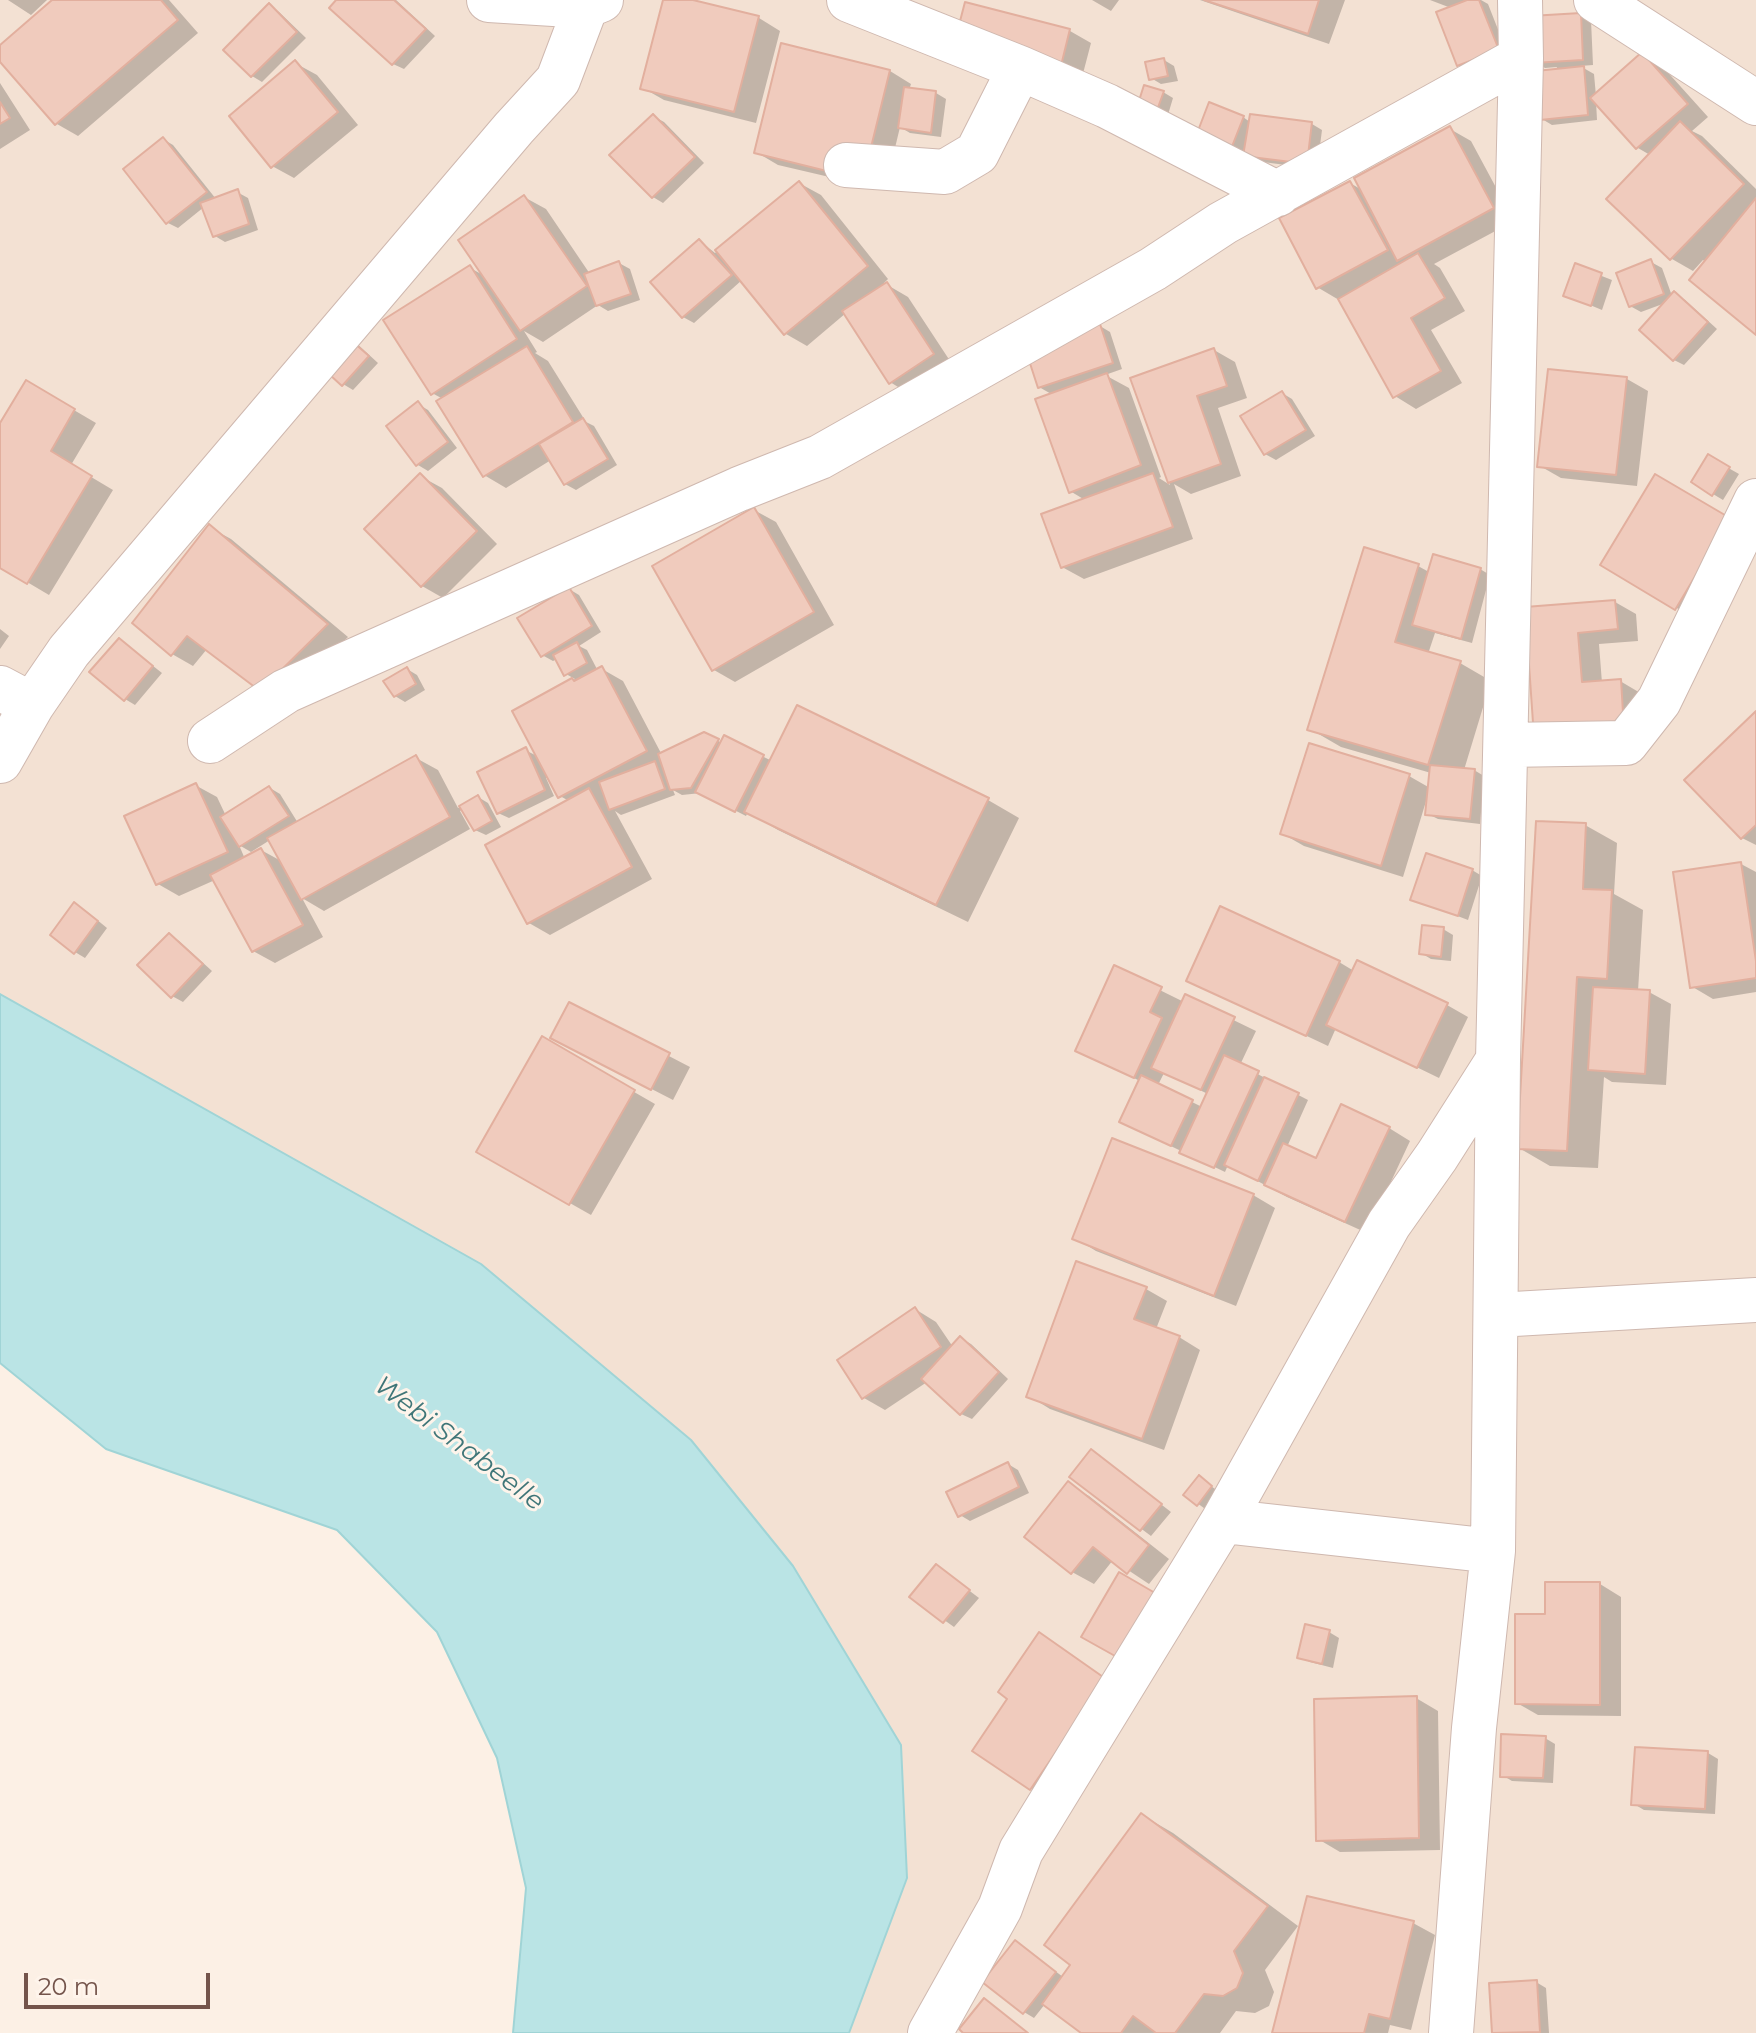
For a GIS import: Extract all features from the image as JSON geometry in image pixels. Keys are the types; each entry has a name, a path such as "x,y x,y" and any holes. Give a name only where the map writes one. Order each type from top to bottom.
{"street":[{"path":"0,761 16,696 69,651 558,80 594,3 489,0"},
{"path":"849,0 1107,106 1278,194"},
{"path":"1451,2033 1474,1728 1493,1551 1498,1060 1520,0"},
{"path":"1596,0 1756,103"},
{"path":"210,741 286,691 739,489 820,457 1139,277 1223,223 1521,58"},
{"path":"846,165 945,172 977,153 1020,68"},
{"path":"1506,745 1626,743 1659,701 1756,501"},
{"path":"930,2033 1000,1908 1021,1851 1223,1521 1389,1224 1498,1060"},
{"path":"1497,1315 1756,1300"},
{"path":"1223,1521 1493,1551"}],"shaded area":[{"path":"0,0 1756,0 1756,2033 849,2033 907,1878 793,1566 691,1440 481,1264 0,994"}],"water":[{"name":"Webi Shabeelle","path":"0,994 481,1264 691,1440 793,1566 901,1745 907,1878 849,2033 513,2033 526,1888 497,1758 437,1632 337,1530 106,1449 0,1363"}],"building":[{"path":"52,0 161,0 178,20 55,125 0,62 0,45"},
{"path":"336,0 394,0 426,29 392,65 329,8"},
{"path":"663,0 693,0 759,16 734,112 640,89"},
{"path":"1204,0 1319,0 1308,34"},
{"path":"1467,0 1479,0 1499,50 1457,66 1436,12"},
{"path":"965,2 1070,29 1059,74 953,48"},
{"path":"269,3 297,32 251,77 223,50"},
{"path":"1581,13 1583,60 1533,63 1530,16"},
{"path":"781,43 890,70 863,180 754,153"},
{"path":"1642,52 1688,104 1636,149 1590,98"},
{"path":"1164,58 1168,76 1149,80 1145,62"},
{"path":"295,60 338,112 271,168 229,116"},
{"path":"1584,66 1588,115 1540,120 1536,71"},
{"path":"1144,85 1164,91 1156,113 1137,107"},
{"path":"904,87 936,91 931,133 898,128"},
{"path":"0,102 10,118 0,124"},
{"path":"1209,102 1244,116 1231,149 1196,136"},
{"path":"653,114 695,157 652,198 609,155"},
{"path":"1250,114 1312,122 1307,164 1243,156"},
{"path":"1680,121 1744,184 1670,260 1606,199"},
{"path":"1450,126 1494,208 1397,261 1354,178"},
{"path":"163,137 207,192 166,224 123,169"},
{"path":"799,181 868,266 784,335 715,250"},
{"path":"1350,181 1388,250 1316,289 1279,218"},
{"path":"238,189 249,224 213,237 200,203"},
{"path":"524,195 587,286 520,331 458,240"},
{"path":"1756,198 1756,335 1689,280"},
{"path":"699,239 732,275 682,318 650,282"},
{"path":"1418,253 1445,298 1411,318 1441,371 1393,398 1338,299"},
{"path":"1651,259 1664,294 1629,307 1616,273"},
{"path":"619,261 631,294 596,306 584,274"},
{"path":"1575,263 1602,273 1591,306 1563,296"},
{"path":"470,265 517,339 431,395 383,320"},
{"path":"887,282 934,354 889,384 842,311"},
{"path":"1674,291 1708,322 1673,361 1639,330"},
{"path":"1100,324 1113,363 1038,388 1025,348"},
{"path":"344,334 369,356 342,386 318,364"},
{"path":"527,346 573,422 483,477 436,401"},
{"path":"1214,348 1227,386 1197,396 1221,464 1168,483 1130,378"},
{"path":"1548,369 1627,377 1616,475 1537,467"},
{"path":"1107,373 1141,465 1069,493 1035,399"},
{"path":"26,380 75,409 51,451 92,476 27,584 0,568 0,423"},
{"path":"1282,391 1306,430 1264,455 1240,416"},
{"path":"418,401 448,442 416,466 386,426"},
{"path":"583,418 608,459 564,485 539,444"},
{"path":"1708,454 1730,467 1712,496 1691,482"},
{"path":"420,473 477,531 421,587 364,529"},
{"path":"1153,473 1173,527 1061,568 1041,514"},
{"path":"1655,474 1730,518 1675,610 1600,565"},
{"path":"754,507 814,612 712,671 652,566"},
{"path":"209,524 328,624 260,691 187,636 171,656 132,623"},
{"path":"1364,547 1419,564 1395,642 1461,661 1428,765 1307,730"},
{"path":"1433,554 1481,568 1461,639 1412,625"},
{"path":"569,587 592,626 541,657 517,618"},
{"path":"1615,600 1618,629 1578,633 1582,682 1621,679 1624,730 1534,737 1525,607"},
{"path":"119,638 153,666 124,701 89,672"},
{"path":"577,642 587,663 564,676 553,655"},
{"path":"602,666 647,751 558,798 512,711 572,678 574,681"},
{"path":"407,667 416,684 394,697 383,681"},
{"path":"797,705 989,798 936,905 744,812"},
{"path":"1756,711 1756,825 1741,839 1684,780"},
{"path":"704,732 719,739 691,788 670,790 658,754"},
{"path":"724,735 764,755 735,812 695,792"},
{"path":"1309,743 1410,774 1381,866 1280,834"},
{"path":"526,747 545,790 497,814 477,772"},
{"path":"416,755 450,817 301,900 267,838"},
{"path":"655,761 665,789 609,810 599,782"},
{"path":"1430,765 1475,769 1470,819 1425,815"},
{"path":"196,783 228,852 156,885 124,816"},
{"path":"269,786 289,816 239,847 220,817"},
{"path":"589,788 632,867 527,924 485,845"},
{"path":"478,795 492,821 474,831 459,806"},
{"path":"1536,821 1586,823 1583,889 1612,890 1607,979 1577,977 1567,1151 1517,1149"},
{"path":"261,848 303,925 252,952 210,875"},
{"path":"1426,853 1473,869 1458,916 1410,900"},
{"path":"1741,862 1756,978 1690,988 1673,872"},
{"path":"74,902 98,921 74,954 50,935"},
{"path":"1220,906 1340,961 1306,1036 1186,981"},
{"path":"1422,925 1444,927 1441,957 1419,954"},
{"path":"169,933 203,964 171,998 137,965"},
{"path":"1357,960 1448,1003 1417,1068 1326,1025"},
{"path":"1114,965 1162,987 1150,1012 1162,1018 1134,1078 1075,1051"},
{"path":"1593,987 1650,990 1645,1074 1588,1070"},
{"path":"1185,994 1235,1017 1201,1090 1151,1068"},
{"path":"569,1002 670,1053 651,1090 550,1038"},
{"path":"542,1036 635,1090 569,1205 476,1152"},
{"path":"1224,1055 1259,1071 1214,1168 1179,1153"},
{"path":"1141,1075 1193,1100 1171,1146 1119,1122"},
{"path":"1264,1077 1299,1093 1258,1181 1224,1165"},
{"path":"1341,1104 1390,1127 1345,1222 1264,1185 1283,1143 1316,1158"},
{"path":"1112,1138 1254,1194 1214,1296 1072,1239"},
{"path":"1076,1261 1147,1287 1134,1319 1180,1336 1142,1439 1026,1397"},
{"path":"915,1307 941,1347 862,1399 837,1360"},
{"path":"960,1336 999,1372 960,1415 921,1379"},
{"path":"1091,1449 1162,1504 1140,1531 1069,1477"},
{"path":"1008,1462 1019,1487 958,1517 946,1492"},
{"path":"1199,1475 1212,1486 1197,1506 1183,1495"},
{"path":"1068,1481 1149,1545 1127,1574 1093,1547 1071,1574 1024,1537"},
{"path":"936,1564 970,1590 943,1623 909,1597"},
{"path":"1119,1572 1162,1597 1124,1661 1081,1637"},
{"path":"1545,1582 1600,1582 1600,1705 1515,1704 1515,1614 1545,1614"},
{"path":"1305,1624 1330,1630 1322,1664 1297,1658"},
{"path":"1039,1632 1106,1679 1030,1790 972,1751 1007,1699 998,1692"},
{"path":"1417,1696 1419,1838 1316,1841 1314,1699"},
{"path":"1501,1734 1546,1736 1543,1778 1500,1777"},
{"path":"1635,1747 1708,1751 1705,1809 1631,1805"},
{"path":"1141,1813 1268,1906 1234,1951 1243,1973 1237,1988 1223,1996 1204,1994 1175,2033 1156,2033 1133,2016 1121,2033 1081,2033 1042,2004 1070,1965 1044,1945"},
{"path":"1307,1896 1414,1921 1390,2019 1369,2014 1364,2033 1272,2033"},
{"path":"1015,1940 1056,1972 1023,2014 982,1982"},
{"path":"1537,1980 1540,2032 1492,2033 1489,1983"},
{"path":"984,1998 1028,2033 963,2033 959,2029"}]}
